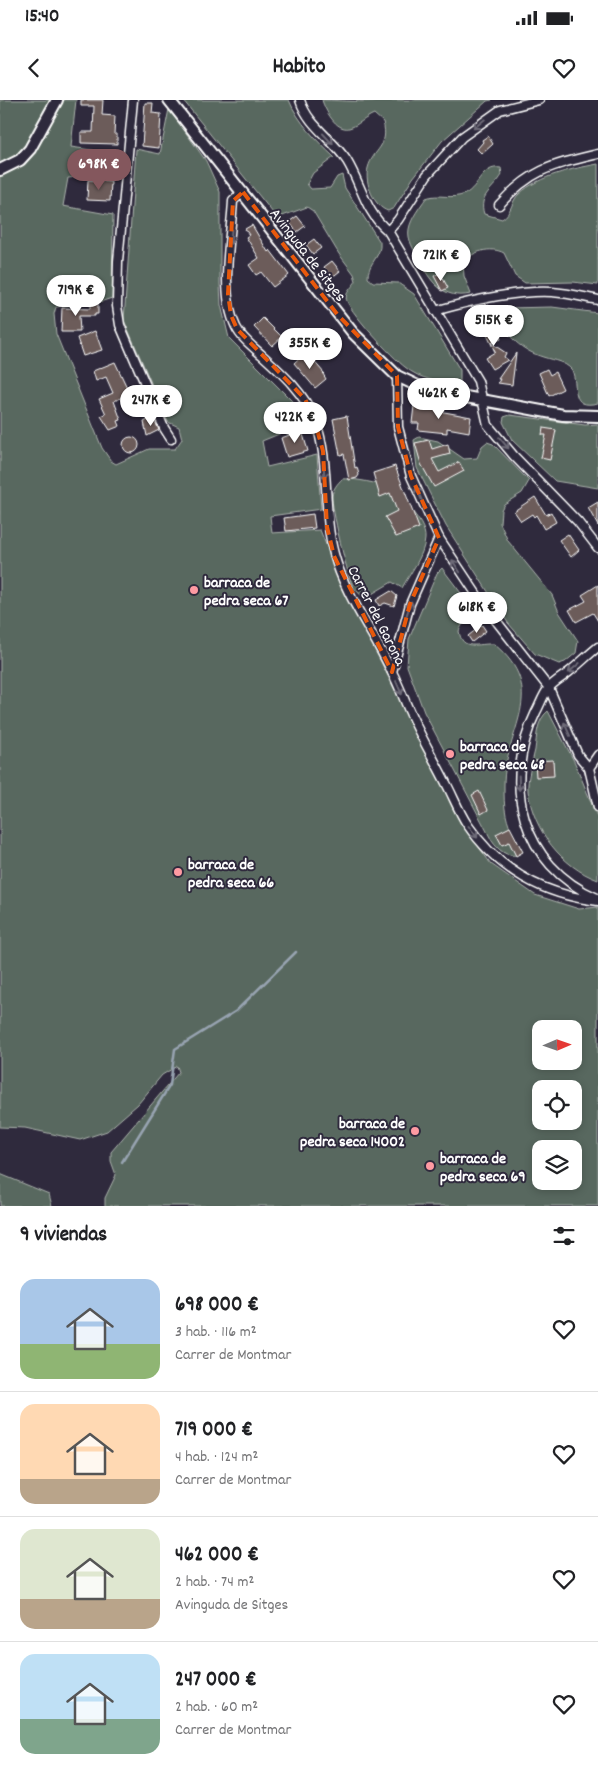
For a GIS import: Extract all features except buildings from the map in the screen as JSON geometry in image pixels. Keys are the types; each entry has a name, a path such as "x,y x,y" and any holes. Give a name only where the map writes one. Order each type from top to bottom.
{"street":[{"path":"0,170 20,160 30,149 57,100"},
{"path":"133,100 118,261 117,306 120,325 164,428 171,439"},
{"name":"Avinguda de Sitges","path":"169,100 337,314 397,376 420,388 563,415 598,416"},
{"path":"300,100 311,122 346,160 372,216 388,231 478,381 484,400 488,425 514,456 578,522 598,548"},
{"path":"388,231 398,220 427,175 462,137 500,110 539,100"},
{"path":"500,205 524,180 537,172 560,163 598,154"},
{"name":"Carrer del Garona","path":"243,192 233,201 228,294 231,315 237,329 283,374 305,399 314,419 323,451 327,527 334,556 345,584 392,672 413,720 466,823 482,844 508,869 530,882 571,898 598,900"},
{"path":"435,311 462,304 521,294 551,292 598,300"},
{"path":"397,376 398,427 411,476 439,538 483,604 548,688 578,755 589,768 598,807"},
{"path":"392,672 410,604 439,538"},
{"path":"598,647 548,688 528,729 521,753 519,784 523,819 539,849 561,878 598,900"},
{"path":"589,768 598,755"}],"highlighted area":[{"path":"243,192 337,314 397,376 398,427 411,476 439,538 410,604 392,672 334,556 327,527 323,451 314,419 305,399 237,329 231,315 228,294 233,201"}],"green space":[{"path":"0,100 76,100 71,147 118,154 116,173 68,178 63,206 113,215 112,298 97,303 56,307 54,314 56,334 102,448 111,461 116,464 149,449 175,449 182,439 179,427 168,422 124,320 136,149 160,154 169,109 206,161 220,192 221,305 229,338 291,400 308,422 262,441 267,467 317,455 321,509 270,516 272,533 320,530 340,579 458,818 491,864 535,895 579,909 598,907 598,1206 105,1206 105,1198 116,1175 111,1161 111,1152 179,1072 177,1066 162,1075 138,1104 107,1131 80,1140 25,1128 0,1127"},
{"path":"183,100 289,100 303,123 334,157 313,173 307,184 311,189 330,188 337,177 342,175 345,188 380,242 379,252 370,268 368,278 373,282 398,283 414,294 460,370 460,382 446,382 424,378 411,371 391,354 361,322 348,303 346,297 356,281 354,274 339,254 313,211 307,207 277,218"},
{"path":"322,100 492,100 487,101 442,141 413,178 394,208 388,211 378,205 371,193 367,180 370,162 383,143 385,130 383,122 374,114 352,127 344,128 332,119"},
{"path":"598,164 598,285 573,282 525,283 515,276 504,253 488,250 471,255 463,263 464,276 471,294 452,294 438,287 432,281 411,244 409,237 410,225 426,198 465,194 489,170 501,168 502,175 485,197 483,202 484,214 502,219 508,214 514,200 527,187 546,177"},
{"path":"552,307 598,313 598,403 589,404 579,400 572,370 562,363 522,347 505,330 498,315 501,310 507,308"},
{"path":"510,415 585,425 598,424 598,488 555,481 512,440 503,422 504,417"},
{"path":"419,437 438,441 464,459 477,458 482,446 487,442 493,444 529,481 522,493 504,504 501,510 500,523 508,541 552,595 559,612 578,641 576,653 565,662 559,664 535,654 508,623 446,526 417,468 414,440"},
{"path":"342,479 367,482 386,488 409,508 421,524 425,539 424,545 402,588 392,582 365,598 353,586 343,554 332,502 333,491"},
{"path":"442,568 470,605 472,612 471,619 462,625 459,631 463,642 472,645 494,644 511,661 520,678 522,695 520,712 510,746 504,785 505,812 516,845 517,855 503,852 492,841 424,712 407,666 409,639 437,573"},
{"path":"548,711 575,763 598,819 598,880 573,866 551,845 536,820 531,805 528,791 529,776 539,724"},
{"path":"0,1174 49,1194 52,1206 0,1206"}],"waterway":[{"path":"122,1162 170,1085 175,1049 236,1011 296,952"}],"place":[{"name":"barraca de pedra seca 67","path":"194,590"},
{"name":"barraca de pedra seca 68","path":"450,754"},
{"name":"barraca de pedra seca 66","path":"178,872"},
{"name":"barraca de pedra seca 14002","path":"415,1131"},
{"name":"barraca de pedra seca 69","path":"430,1166"}]}
